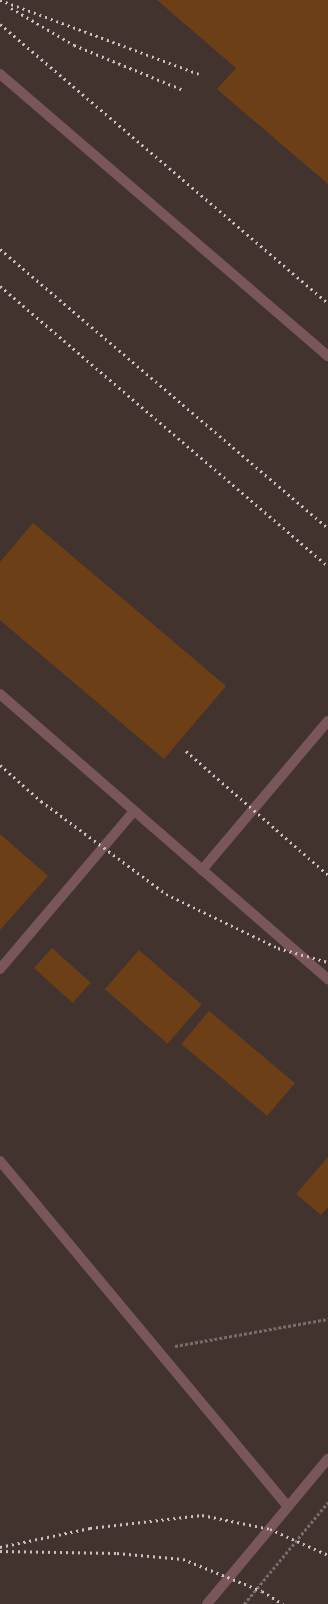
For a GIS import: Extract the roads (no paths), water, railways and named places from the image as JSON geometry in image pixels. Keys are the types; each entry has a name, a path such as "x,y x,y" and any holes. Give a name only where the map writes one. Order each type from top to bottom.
{"lane":[{"path":"0,74 328,356"},
{"path":"0,694 328,979"},
{"path":"202,870 328,721"},
{"path":"0,969 134,811"},
{"path":"0,1162 288,1507"},
{"path":"207,1604 328,1459"}],"railway":[{"path":"0,0 199,74"},
{"path":"11,8 74,45 183,90"},
{"path":"0,24 328,303"},
{"path":"0,249 328,528"},
{"path":"0,286 328,566"},
{"path":"186,751 328,875"},
{"path":"0,765 41,801 166,894 278,948 328,962"},
{"path":"0,1547 90,1528 202,1515 270,1529 328,1555"},
{"path":"0,1551 117,1553 183,1559 262,1591 283,1604"}]}
